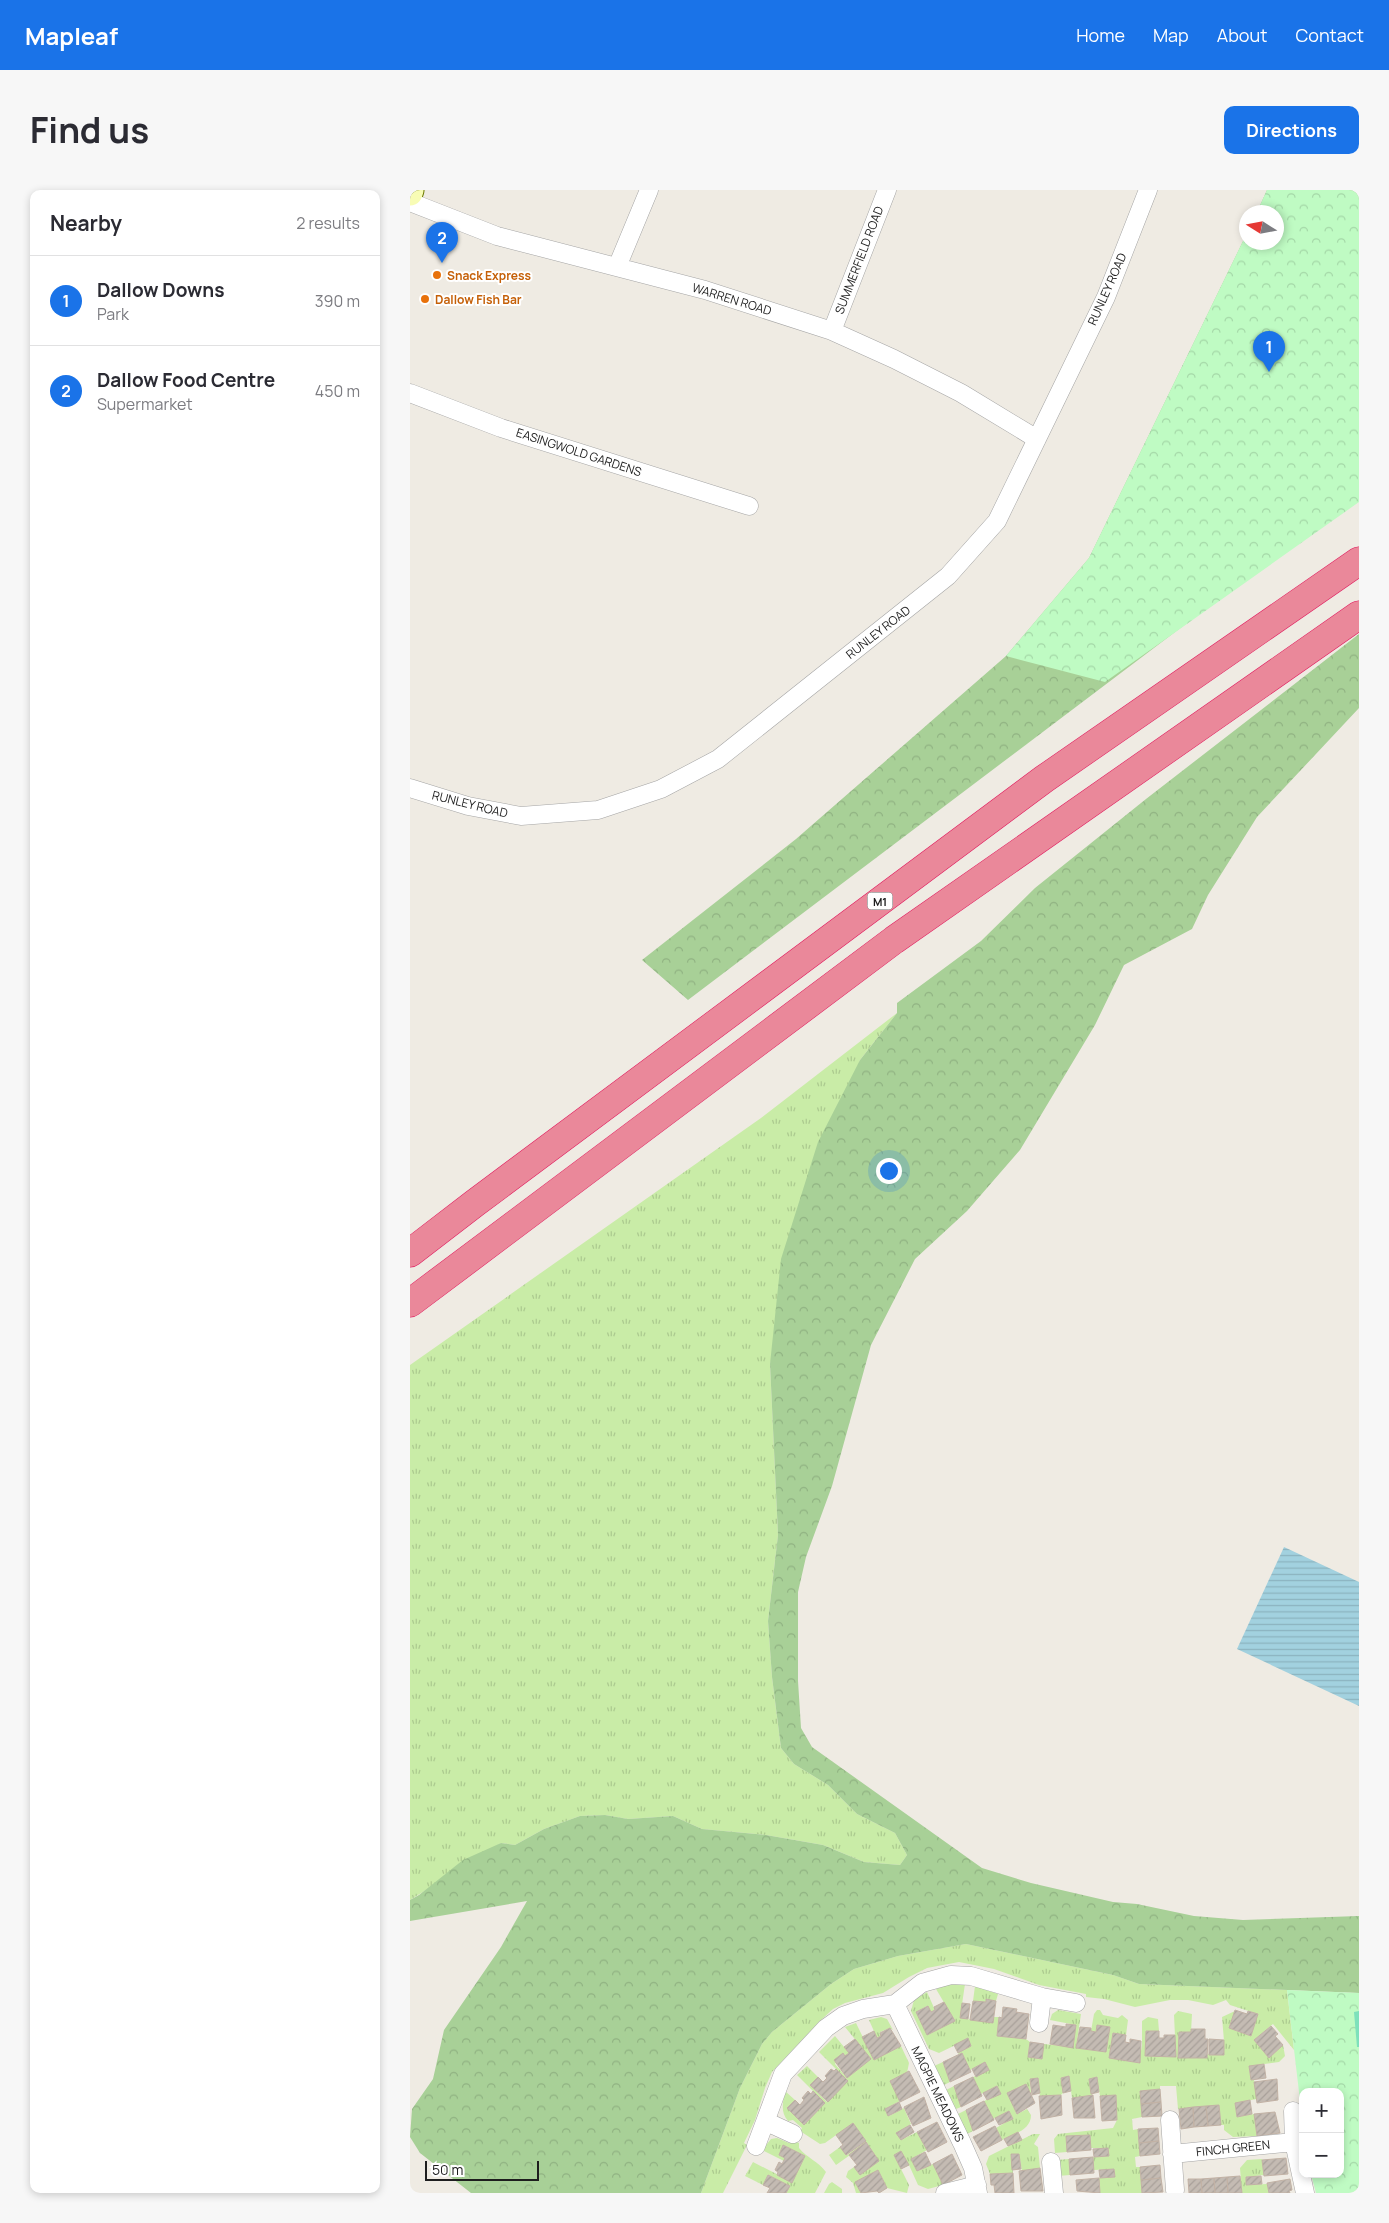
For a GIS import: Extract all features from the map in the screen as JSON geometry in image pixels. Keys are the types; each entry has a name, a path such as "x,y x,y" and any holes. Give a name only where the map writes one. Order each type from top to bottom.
{"highway":[{"name":"M1","path":"410,1253 1044,779 1359,561"},
{"path":"410,1303 894,940 1359,615"}],"street":[{"path":"616,267 649,190"},
{"name":"SUMMERFIELD ROAD","path":"832,331 887,190"},
{"name":"RUNLEY ROAD","path":"410,788 468,806 521,816 598,810 660,789 718,759 948,576 997,520 1106,296 1148,190"},
{"name":"WARREN ROAD","path":"410,202 497,236 705,290 832,331 894,359 961,393 1037,439"},
{"name":"EASINGWOLD GARDENS","path":"410,393 501,428 749,506"},
{"path":"756,2146 767,2122 775,2090 783,2074 826,2028 843,2016 863,2009 895,2004 922,1983 951,1974 976,1977 1042,1996 1076,2003"},
{"path":"1039,2023 1042,1996"},
{"name":"MAGPIE MEADOWS","path":"895,2004 962,2143 977,2189 945,2193"},
{"path":"1293,2110 1294,2142 1305,2193"},
{"path":"1170,2120 1175,2190"},
{"path":"767,2122 793,2134"},
{"name":"FINCH GREEN","path":"1172,2154 1294,2142"},
{"path":"1051,2162 1054,2193"}],"green space":[{"path":"1267,190 1359,190 1359,493 688,1000 642,960 796,839 1006,656 1089,558 1239,249 1284,250 1284,205 1260,205"},
{"path":"1267,190 1359,190 1359,502 1105,682 1006,656 1089,558 1239,249 1284,250 1284,205 1260,205"},
{"path":"1359,634 1359,708 1257,817 1208,895 1192,929 1124,965 1095,1025 1020,1150 967,1211 915,1259 871,1345 832,1486 806,1557 798,1592 798,1681 801,1728 812,1747 982,1868 1031,1883 1113,1902 1137,1904 1194,1916 1243,1920 1359,1916 1359,1993 1139,1984 1113,1975 966,1944 898,1956 854,1969 831,1984 772,2032 762,2044 740,2088 701,2193 471,2193 420,2153 410,2137 412,2109 433,2079 444,2030 501,1947 527,1901 410,1921 410,1900 463,1860 501,1843 515,1845 544,1829 580,1816 605,1815 628,1819 673,1816 702,1829 766,1835 823,1845 864,1862 900,1865 907,1855 895,1833 857,1814 828,1785 794,1764 781,1748 772,1677 768,1621 778,1535 770,1364 781,1259 818,1142 860,1060 897,1013 897,1003 981,941 1035,888 1146,799"},
{"path":"897,1013 860,1060 770,1364 778,1535 768,1621 772,1677 781,1748 794,1764 828,1785 857,1814 895,1833 907,1855 900,1865 864,1862 823,1845 766,1835 702,1829 673,1816 628,1819 605,1815 580,1816 544,1829 515,1845 501,1843 410,1900 410,1365 761,1118"},
{"path":"966,1944 1113,1975 1139,1984 1287,1990 1294,2050 1273,2024 1254,2040 1269,2058 1283,2045 1285,2056 1279,2062 1249,2066 1251,2080 1254,2080 1257,2099 1235,2103 1237,2117 1254,2114 1257,2136 1233,2137 1224,2130 1224,2125 1221,2125 1219,2105 1178,2109 1176,2086 1160,2086 1160,2089 1140,2091 1142,2117 1132,2119 1133,2130 1138,2129 1140,2156 1135,2157 1136,2167 1140,2167 1142,2193 1100,2193 1099,2178 1115,2177 1114,2169 1094,2170 1093,2157 1109,2156 1108,2148 1091,2148 1090,2135 1066,2136 1067,2152 1055,2153 1054,2139 1058,2134 1113,2128 1117,2120 1116,2096 1100,2096 1097,2077 1089,2079 1092,2095 1072,2098 1069,2076 1061,2078 1063,2093 1061,2095 1040,2096 1038,2078 1030,2080 1031,2095 1007,2093 1017,2114 1027,2109 1031,2115 1025,2128 1002,2140 996,2128 1013,2118 1009,2111 993,2119 984,2101 1000,2094 997,2086 981,2094 973,2077 989,2070 985,2062 970,2070 962,2053 958,2053 971,2046 968,2039 939,2053 929,2049 911,2011 914,2000 927,1992 935,2010 931,2012 927,2006 916,2012 927,2034 955,2021 936,1989 950,1984 965,1984 960,2018 993,2023 994,2017 999,2017 997,2036 1026,2039 1030,2042 1028,2057 1041,2059 1044,2044 1073,2047 1076,2025 1050,2020 1052,2014 1058,2010 1081,2014 1076,2048 1106,2052 1110,2027 1097,2025 1096,2032 1091,2031 1094,2014 1097,2010 1100,2010 1103,2015 1118,2018 1122,2015 1128,2020 1126,2035 1113,2033 1109,2058 1139,2063 1142,2045 1142,2021 1148,2017 1158,2019 1159,2031 1146,2031 1145,2056 1176,2057 1174,2015 1178,2011 1192,2014 1191,2032 1179,2032 1178,2057 1207,2058 1207,2055 1224,2041 1222,2017 1235,2011 1229,2028 1251,2036 1258,2014 1230,2005 1226,2000 1213,2005 1188,2000 1170,2000 1135,2007 1104,1999 1086,1997 1086,1994 1039,1985 994,1969 959,1962 927,1968 883,1993 845,2003 833,2009 772,2072 755,2120 744,2143 747,2145 723,2193 701,2193 740,2088 762,2044 772,2032 831,1984 854,1969 898,1956"},
{"path":"975,1986 998,1994 996,2001 986,1999 986,2002 973,2001"},
{"path":"1287,1990 1359,1993 1359,2193 1316,2193 1312,2178 1344,2178 1344,2088 1299,2088 1299,2092"},
{"path":"1359,2011 1359,2047 1357,2047 1354,2012"},
{"path":"881,2017 887,2019 893,2030 890,2028 880,2032 881,2036 877,2038 869,2020"},
{"path":"856,2023 874,2060 901,2046 909,2063 907,2073 890,2081 900,2101 885,2109 889,2116 904,2108 911,2124 897,2133 901,2140 917,2132 927,2150 911,2159 918,2171 933,2164 943,2185 928,2189 918,2185 909,2165 901,2169 909,2185 907,2193 887,2188 878,2170 855,2182 861,2193 856,2193 853,2183 846,2177 848,2171 854,2167 860,2175 879,2161 867,2143 836,2165 829,2155 840,2147 847,2155 866,2141 853,2123 825,2143 820,2144 800,2131 802,2128 793,2120 788,2121 785,2118 783,2107 785,2091 795,2100 787,2108 804,2125 825,2103 797,2075 807,2066 818,2077 810,2085 827,2102 848,2081 819,2052 835,2036 849,2053 845,2056 843,2053 835,2064 847,2078 871,2059 845,2027"},
{"path":"943,2062 950,2082 944,2085 934,2066"},
{"path":"954,2086 961,2107 956,2109 946,2090"},
{"path":"966,2110 973,2131 967,2134 958,2114"},
{"path":"1033,2134 1040,2134 1034,2144 1038,2147 1040,2168 1022,2171 1019,2154 1011,2155 1013,2173 990,2174 986,2164 989,2156"},
{"path":"777,2138 789,2143 792,2140 799,2143 799,2148 826,2172 815,2193 786,2193 790,2186 768,2175 763,2185 745,2176 753,2162 792,2182 805,2156 783,2145 779,2155 785,2158 784,2161 762,2150 771,2139"},
{"path":"1069,2159 1070,2175 1058,2176 1057,2160"},
{"path":"1262,2159 1264,2175 1246,2177 1246,2185 1267,2184 1269,2193 1242,2193 1240,2168 1247,2160"},
{"path":"832,2182 842,2189 842,2193 824,2193"}],"water":[{"path":"1284,1547 1359,1582 1359,1706 1237,1649"}],"building":[{"path":"986,1999 996,2001 993,2023 970,2020 973,2001 986,2002"},
{"path":"944,2002 955,2021 927,2035 916,2012 928,2006 931,2012 935,2010 934,2007"},
{"path":"962,2003 970,2004 968,2019 960,2018"},
{"path":"1003,2007 1017,2009 1016,2012 1029,2014 1026,2039 997,2036 999,2017 1002,2018"},
{"path":"1235,2010 1247,2014 1248,2011 1258,2014 1251,2036 1229,2028"},
{"path":"1066,2024 1076,2025 1073,2048 1050,2044 1053,2025 1066,2027"},
{"path":"1097,2025 1110,2027 1106,2052 1076,2048 1080,2027 1091,2028 1091,2031 1096,2032"},
{"path":"1271,2026 1278,2034 1275,2036 1283,2045 1269,2058 1254,2040"},
{"path":"890,2028 901,2046 874,2060 862,2037 874,2031 877,2038 881,2036 880,2033"},
{"path":"1191,2029 1205,2029 1205,2039 1208,2039 1207,2058 1178,2058 1179,2032 1191,2032"},
{"path":"1146,2031 1159,2031 1159,2038 1164,2038 1164,2035 1175,2035 1176,2057 1145,2056"},
{"path":"1113,2033 1126,2035 1125,2042 1130,2043 1130,2039 1141,2041 1140,2063 1109,2058"},
{"path":"968,2038 971,2046 958,2053 954,2045"},
{"path":"855,2039 871,2059 847,2078 834,2060 843,2053 845,2056 849,2053 844,2047"},
{"path":"1209,2039 1224,2040 1224,2055 1209,2055"},
{"path":"1030,2042 1044,2044 1042,2059 1028,2057"},
{"path":"962,2053 971,2072 950,2082 943,2062"},
{"path":"985,2062 989,2070 976,2077 972,2069"},
{"path":"1264,2064 1266,2078 1251,2080 1249,2066"},
{"path":"831,2069 834,2071 836,2069 848,2081 828,2102 810,2085 818,2077 823,2082"},
{"path":"909,2071 920,2092 900,2102 890,2081"},
{"path":"1069,2076 1071,2091 1063,2093 1061,2078"},
{"path":"973,2077 982,2096 961,2107 954,2086"},
{"path":"1097,2077 1099,2092 1091,2094 1089,2079"},
{"path":"1038,2078 1040,2093 1032,2095 1030,2079"},
{"path":"1277,2079 1278,2100 1257,2103 1254,2082"},
{"path":"1026,2084 1035,2103 1017,2114 1007,2093"},
{"path":"997,2086 1001,2094 987,2100 983,2093"},
{"path":"1160,2089 1161,2102 1141,2104 1140,2091"},
{"path":"808,2091 811,2094 813,2091 825,2103 804,2125 787,2108 795,2100 800,2105 804,2100 802,2098"},
{"path":"1061,2095 1062,2115 1041,2119 1039,2096"},
{"path":"1093,2095 1095,2118 1074,2118 1072,2098"},
{"path":"1116,2095 1117,2120 1102,2121 1100,2096"},
{"path":"924,2097 931,2118 913,2126 904,2107"},
{"path":"1250,2100 1252,2114 1237,2117 1235,2103"},
{"path":"984,2101 994,2120 973,2131 966,2110"},
{"path":"899,2102 902,2109 888,2116 885,2109"},
{"path":"1161,2102 1162,2116 1142,2117 1141,2104"},
{"path":"1219,2105 1221,2125 1208,2126 1206,2106"},
{"path":"1206,2106 1208,2126 1194,2127 1193,2107"},
{"path":"1193,2107 1194,2127 1181,2129 1179,2109"},
{"path":"1009,2111 1013,2119 999,2125 995,2118"},
{"path":"1275,2112 1280,2133 1257,2136 1254,2114"},
{"path":"937,2122 947,2142 928,2152 917,2132"},
{"path":"853,2123 866,2141 846,2155 840,2147 843,2145 836,2135"},
{"path":"910,2125 914,2132 901,2140 896,2133"},
{"path":"995,2126 1002,2140 981,2151 973,2137"},
{"path":"1158,2128 1159,2141 1139,2143 1138,2129"},
{"path":"1018,2132 1022,2140 1008,2146 1004,2139"},
{"path":"1090,2135 1091,2150 1067,2152 1066,2136"},
{"path":"1159,2141 1160,2154 1140,2156 1139,2143"},
{"path":"866,2142 879,2161 860,2175 854,2167 857,2165 849,2155"},
{"path":"783,2145 805,2156 792,2183 777,2175 778,2172 775,2170 779,2162 782,2164 785,2158 779,2155"},
{"path":"1108,2148 1109,2156 1094,2157 1093,2149"},
{"path":"901,2151 909,2165 901,2169 894,2155"},
{"path":"925,2152 931,2165 917,2171 911,2159"},
{"path":"952,2154 962,2175 943,2185 933,2164"},
{"path":"1011,2154 1019,2154 1021,2169 1012,2170"},
{"path":"1093,2157 1094,2173 1070,2175 1069,2159"},
{"path":"1286,2158 1288,2174 1264,2176 1262,2160"},
{"path":"1160,2165 1161,2178 1141,2180 1140,2167"},
{"path":"1040,2168 1043,2191 1021,2191 1019,2171"},
{"path":"1114,2169 1115,2177 1100,2178 1099,2170"},
{"path":"878,2170 887,2188 879,2193 877,2191 861,2193 855,2182"},
{"path":"1013,2173 1014,2193 995,2193 994,2185 991,2185 990,2174"},
{"path":"768,2175 790,2186 786,2193 767,2193 770,2188 763,2185"},
{"path":"1240,2176 1242,2193 1228,2193 1227,2177"},
{"path":"1261,2176 1262,2184 1246,2185 1246,2177"},
{"path":"1227,2177 1228,2193 1215,2193 1214,2178"},
{"path":"1099,2178 1100,2193 1077,2191 1076,2180"},
{"path":"1161,2178 1163,2192 1142,2193 1141,2180"},
{"path":"1214,2178 1215,2193 1202,2193 1201,2179"},
{"path":"1188,2179 1201,2179 1202,2193 1189,2193"},
{"path":"1290,2179 1292,2190 1289,2191 1290,2193 1269,2193 1267,2183"}],"place":[{"name":"Dallow Food Centre","path":"442,263"},
{"name":"Snack Express","path":"437,275"},
{"name":"Dallow Fish Bar","path":"425,299"},
{"name":"Dallow Downs","path":"1269,372"}]}
